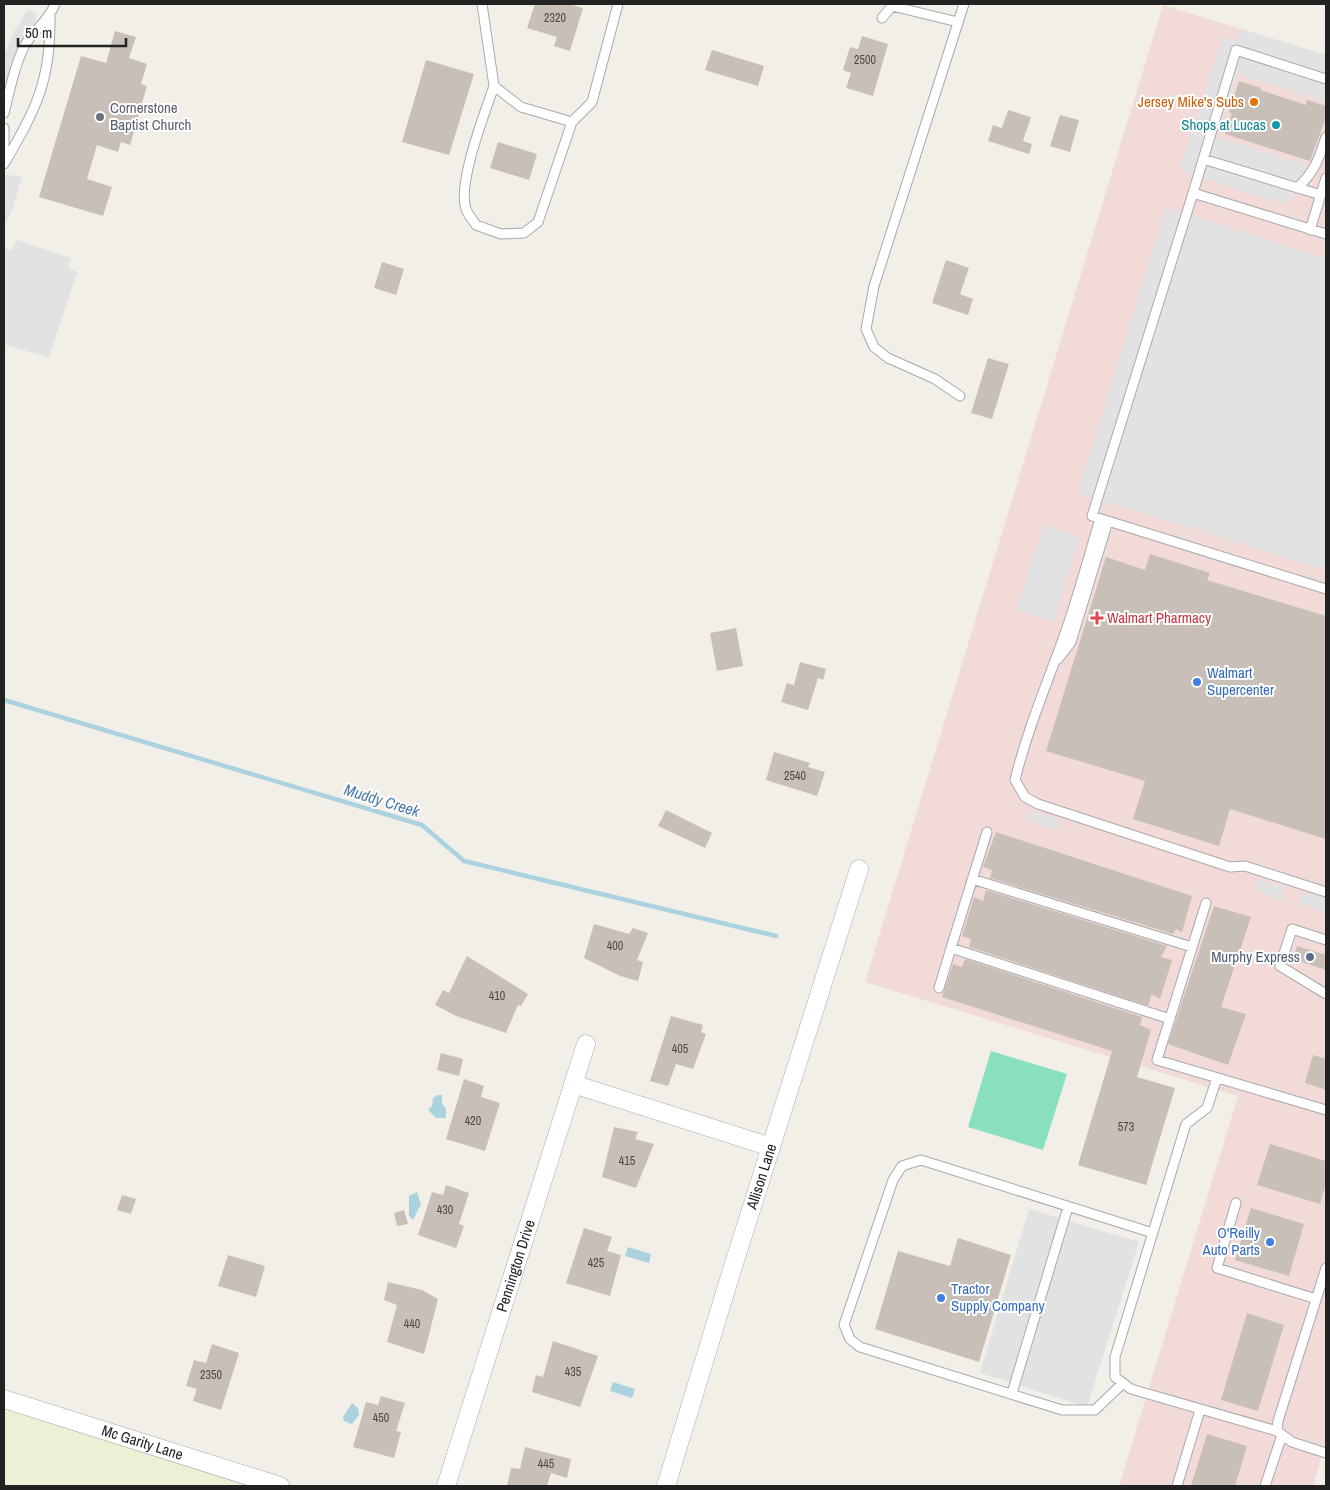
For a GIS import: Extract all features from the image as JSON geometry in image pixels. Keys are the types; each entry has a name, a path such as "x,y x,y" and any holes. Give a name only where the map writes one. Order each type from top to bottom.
{"street":[{"name":"Allison Lane","path":"666,1486 859,869"},
{"name":"Pennington Drive","path":"446,1486 586,1044"},
{"path":"574,1084 771,1147"},
{"name":"Mc Garity Lane","path":"4,1399 280,1486"}],"lane":[{"path":"4,114 12,82 26,42 50,16 55,4"},
{"path":"482,4 494,86 472,147 466,186 466,208 476,226 501,234 524,233 538,222 572,122 592,102 618,4"},
{"path":"960,396 935,380 888,358 874,348 866,329 874,286 964,4"},
{"path":"882,18 892,6 958,22"},
{"path":"4,164 29,121 42,91 50,49 50,16"},
{"path":"1326,79 1236,50 1092,516 1326,589"},
{"path":"494,86 521,107 572,122"},
{"path":"4,128 4,164"},
{"path":"1297,188 1310,176 1317,165 1326,137"},
{"path":"1203,159 1321,195"},
{"path":"1310,230 1326,178"},
{"path":"1192,193 1326,234"},
{"path":"1104,520 1071,642 1051,666 1015,780 1024,797 1038,804 1230,867 1245,866 1326,892"},
{"path":"938,988 987,832"},
{"path":"972,879 1192,947"},
{"path":"1206,904 1157,1060 1326,1110"},
{"path":"1326,940 1292,929 1280,966 1326,994"},
{"path":"951,948 1170,1019"},
{"path":"1217,1078 1207,1108 1186,1124 1114,1357 1115,1377 1131,1389 1279,1433 1292,1442 1326,1453"},
{"path":"1124,1383 1096,1410 1062,1410 860,1347 850,1339 844,1326 893,1180 902,1166 921,1160 1153,1233"},
{"path":"1236,1203 1217,1268 1316,1299"},
{"path":"1012,1393 1068,1207"},
{"path":"1265,1486 1279,1433 1278,1421 1326,1268"},
{"path":"1177,1486 1200,1410"}],"shaded area":[{"path":"1163,5 1326,55 1326,1442 1313,1486 1119,1486 1238,1096 865,982"},
{"path":"28,9 37,15 4,124 4,57 12,35"},
{"path":"1240,29 1326,55 1326,102 1237,74 1218,137 1306,165 1297,193 1286,205 1179,170 1223,37 1235,40"},
{"path":"4,175 22,176 13,208 4,227"},
{"path":"1166,208 1326,258 1326,570 1078,493"},
{"path":"17,240 71,258 68,268 77,272 49,358 4,344 4,248 12,250"},
{"path":"1043,525 1080,537 1054,621 1017,610"},
{"path":"1029,810 1060,820 1057,830 1026,820"},
{"path":"1260,879 1285,888 1281,900 1256,891"},
{"path":"1303,892 1326,899 1326,912 1299,903"},
{"path":"1029,1209 1139,1242 1087,1407 980,1373"}],"green space":[{"path":"991,1051 1067,1074 1043,1150 968,1127"},
{"path":"4,1399 278,1486 4,1486"}],"water":[{"path":"442,1095 442,1103 446,1109 446,1118 436,1118 428,1110 432,1106 433,1098"},
{"path":"417,1192 421,1204 413,1220 409,1216 409,1196"},
{"path":"628,1247 651,1254 649,1263 625,1256"},
{"path":"613,1382 635,1389 632,1398 610,1391"},
{"path":"352,1403 358,1408 359,1415 352,1424 344,1421 343,1417"}],"building":[{"path":"535,4 568,4 583,8 570,51 554,46 557,37 527,28"},
{"name":"Cornerstone Baptist Church","path":"115,31 136,37 129,58 147,64 141,84 147,86 130,145 121,142 118,152 97,145 87,179 112,187 103,216 39,197 81,56 106,63"},
{"path":"862,36 888,44 873,96 846,88 851,73 843,70 850,47 858,49"},
{"path":"712,50 764,66 758,86 705,70"},
{"path":"426,60 474,74 449,155 402,142"},
{"name":"Shops at Lucas","path":"1239,81 1306,105 1307,100 1326,106 1326,117 1310,161 1225,134 1232,113 1229,112"},
{"path":"1008,110 1031,117 1023,141 1032,144 1029,154 988,141 993,125 1002,128"},
{"path":"1060,115 1079,120 1070,152 1050,146"},
{"path":"498,142 537,154 529,180 490,168"},
{"path":"946,260 969,268 960,294 973,299 968,315 932,303"},
{"path":"382,262 404,269 396,295 374,288"},
{"path":"988,358 1009,364 992,419 971,413"},
{"name":"Walmart Supercenter","path":"1150,554 1210,573 1207,580 1326,616 1326,839 1230,809 1219,846 1133,819 1145,781 1046,751 1106,557 1145,570"},
{"path":"736,628 743,666 717,671 710,633"},
{"path":"800,662 826,669 823,680 818,678 808,710 781,702 787,683 794,685"},
{"path":"774,752 810,763 808,767 825,772 817,796 766,780"},
{"path":"666,810 712,833 705,848 658,826"},
{"path":"996,832 1192,896 1182,932 1176,929 1173,934 990,878 992,870 983,867"},
{"path":"986,890 1167,946 1161,957 1172,960 1160,999 1151,994 1149,1005 1146,1005 969,947 971,939 962,936 974,897 983,901"},
{"path":"1214,906 1251,917 1221,1007 1246,1014 1228,1065 1168,1044"},
{"path":"594,924 629,934 633,928 648,933 637,960 643,962 638,981 620,976 584,958"},
{"name":"Murphy Express","path":"1297,946 1326,955 1326,970 1293,959"},
{"path":"467,956 528,994 521,1006 518,1005 506,1033 456,1016 435,1005 443,990 449,993"},
{"path":"965,959 1142,1017 1140,1025 1151,1030 1137,1077 1175,1088 1146,1185 1078,1165 1112,1051 942,997 953,964 962,967"},
{"path":"671,1016 703,1025 701,1032 706,1034 693,1069 676,1064 668,1086 650,1081"},
{"path":"441,1053 463,1059 459,1076 437,1070"},
{"path":"1313,1055 1326,1059 1326,1090 1305,1083"},
{"path":"464,1079 484,1086 481,1097 500,1103 485,1151 446,1139"},
{"path":"614,1127 638,1132 635,1139 654,1144 636,1188 602,1177"},
{"path":"1270,1144 1326,1161 1326,1183 1320,1204 1257,1185"},
{"path":"446,1185 469,1193 459,1224 464,1226 456,1248 418,1235 432,1192 443,1195"},
{"path":"122,1195 136,1199 131,1214 117,1210"},
{"name":"O'Reilly Auto Parts","path":"1251,1208 1304,1224 1289,1276 1235,1260"},
{"path":"404,1210 408,1224 397,1226 394,1213"},
{"path":"584,1228 612,1237 607,1251 621,1255 610,1296 566,1283"},
{"name":"Tractor Supply Company","path":"958,1238 1011,1255 979,1362 875,1329 898,1251 950,1266"},
{"path":"228,1255 265,1266 256,1297 218,1286"},
{"path":"388,1282 422,1290 438,1299 424,1354 387,1342 397,1305 384,1300"},
{"path":"1247,1313 1284,1325 1258,1411 1221,1400"},
{"path":"553,1341 598,1356 580,1407 532,1392 536,1375 543,1377"},
{"path":"212,1344 239,1353 221,1410 193,1401 197,1389 186,1386 194,1360 206,1363"},
{"path":"381,1396 405,1403 396,1431 401,1432 394,1458 353,1447 366,1402 378,1405"},
{"path":"1207,1434 1247,1446 1235,1486 1191,1486"},
{"path":"525,1447 571,1459 567,1478 551,1473 547,1486 507,1486 511,1468 520,1469"}],"waterway":[{"name":"Muddy Creek","path":"4,700 422,825 464,861 776,936"}],"place":[{"name":"Jersey Mike's Subs","path":"1254,102"},
{"name":"Cornerstone Baptist Church","path":"100,117"},
{"name":"Shops at Lucas","path":"1276,125"},
{"name":"Walmart Pharmacy","path":"1097,618"},
{"name":"Walmart Supercenter","path":"1197,682"},
{"name":"Murphy Express","path":"1310,957"},
{"name":"O'Reilly Auto Parts","path":"1270,1242"},
{"name":"Tractor Supply Company","path":"941,1298"}]}
